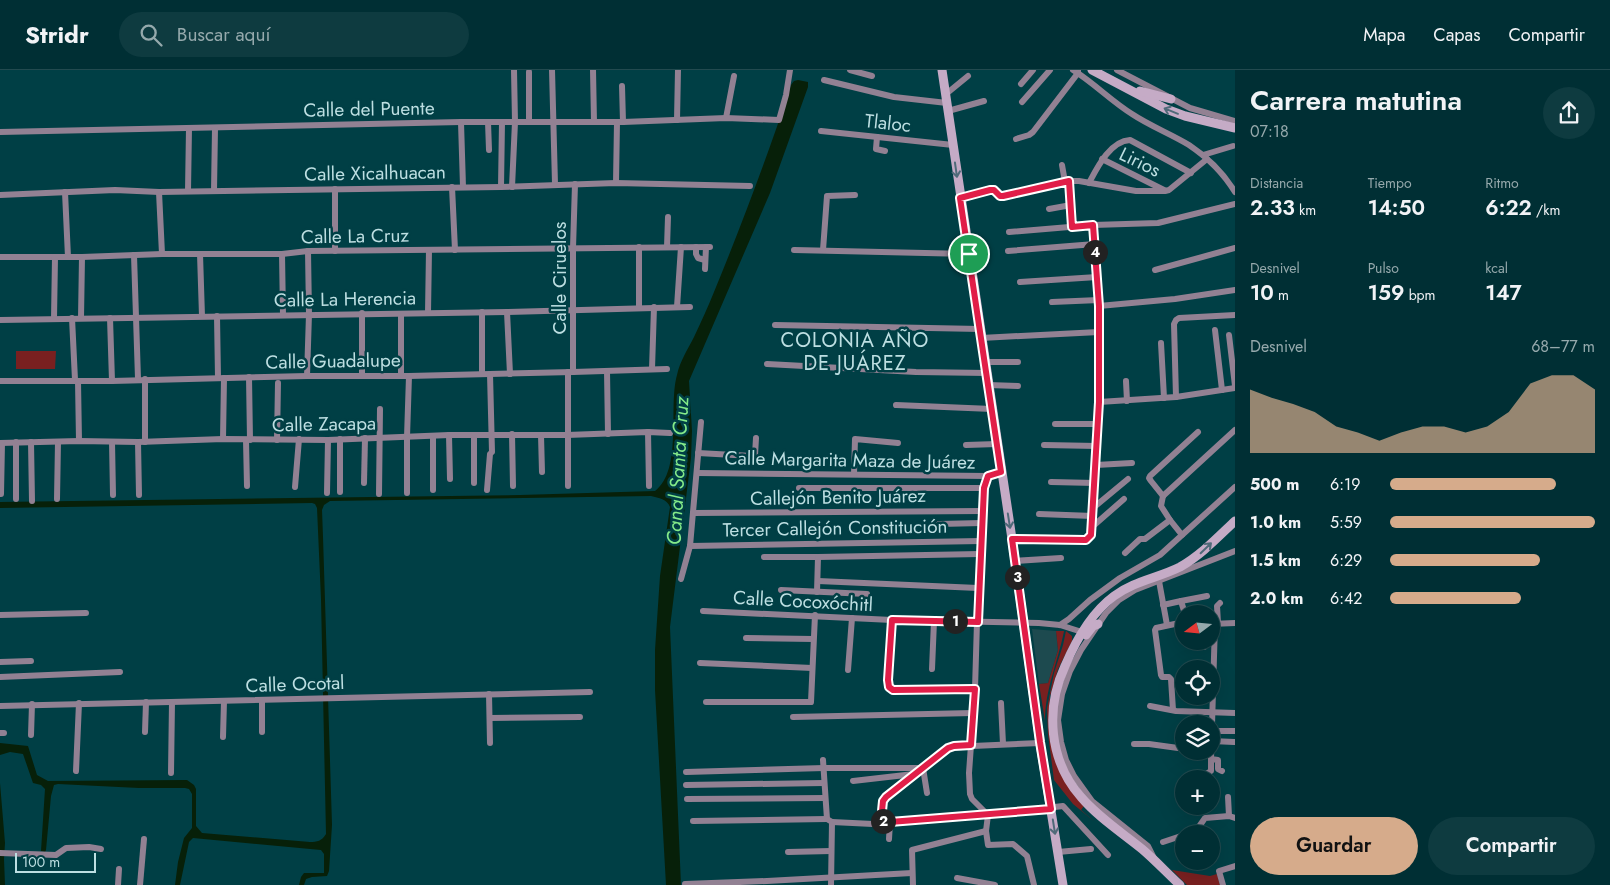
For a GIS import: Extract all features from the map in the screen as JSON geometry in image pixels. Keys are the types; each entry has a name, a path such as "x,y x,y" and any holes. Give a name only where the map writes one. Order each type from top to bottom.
{"main road":[{"path":"942,70 1012,539 1040,742 1063,885"},
{"path":"1092,70 1166,109 1235,128"},
{"path":"1101,70 1108,78"},
{"path":"1134,91 1142,91 1171,99"},
{"path":"1180,885 1156,861 1100,816 1080,796 1060,762 1053,733 1053,705 1060,676 1079,636 1088,622 1112,598 1127,587 1178,568 1198,556 1235,521"},
{"path":"1079,636 1086,634 1093,626 1098,624"}],"street":[{"path":"512,187 514,70"},
{"path":"552,70 555,184"},
{"path":"593,70 594,122"},
{"path":"677,120 678,70"},
{"name":"Calle del Puente","path":"0,132 461,122 620,122 726,118 779,120 790,70"},
{"path":"850,70 872,76"},
{"path":"1021,84 1033,70"},
{"path":"1022,102 1050,70"},
{"path":"1116,70 1190,108 1235,121"},
{"path":"1016,139 1029,135 1032,132 1076,71 1130,113 1190,146 1205,157 1232,179 1235,192"},
{"path":"528,122 530,72"},
{"path":"726,118 734,76"},
{"path":"947,102 968,76"},
{"path":"824,80 894,97 947,102 984,101"},
{"path":"616,183 622,86"},
{"path":"461,122 463,187"},
{"path":"488,122 489,150"},
{"path":"501,187 502,122"},
{"path":"188,192 189,128"},
{"path":"214,191 215,128"},
{"name":"Tlaloc","path":"821,131 953,144"},
{"path":"877,137 876,149 885,151"},
{"path":"1089,183 1102,159 1120,142 1130,140 1191,173"},
{"path":"960,198 990,190 994,190 1000,196 1003,196 1067,182 1089,183 1136,191 1165,191 1191,173 1205,157 1233,146"},
{"name":"Lirios","path":"1102,159 1165,191"},
{"path":"1062,165 1067,182 1072,227"},
{"name":"Calle Xicalhuacan","path":"0,195 115,190 188,192 512,187 616,183 750,186"},
{"name":"Calle Ciruelos","path":"568,486 567,435 573,310 575,184"},
{"path":"452,187 455,250"},
{"path":"335,189 335,251"},
{"path":"65,192 68,257"},
{"path":"159,192 162,254"},
{"path":"823,250 827,196 855,195"},
{"path":"1009,232 1093,225 1158,223 1235,204"},
{"path":"1050,209 1070,205"},
{"path":"667,247 668,217"},
{"path":"1012,539 1086,540 1090,538 1093,516 1099,402 1099,303 1093,225"},
{"path":"1008,251 1095,244"},
{"path":"678,307 681,246"},
{"name":"Calle La Cruz","path":"0,256 82,257 162,254 282,254 308,251 681,246 708,247 705,260"},
{"path":"639,308 640,247"},
{"path":"696,247 698,258 705,260 705,269"},
{"path":"1155,270 1235,248"},
{"path":"428,313 429,250"},
{"path":"794,250 969,254"},
{"path":"307,376 309,314 308,251"},
{"path":"200,254 202,316"},
{"path":"282,254 283,315"},
{"path":"134,255 138,379"},
{"path":"54,319 55,257"},
{"path":"81,318 82,257"},
{"path":"1020,282 1097,277"},
{"path":"1052,302 1099,303 1176,300 1235,290"},
{"path":"652,369 654,307"},
{"name":"Calle La Herencia","path":"0,320 362,313 401,314 690,307"},
{"path":"482,312 482,374"},
{"path":"507,312 510,374"},
{"path":"362,313 362,376"},
{"path":"401,314 402,375"},
{"path":"1176,397 1174,324 1176,320 1179,318 1235,315"},
{"path":"217,316 224,439"},
{"path":"72,318 79,441"},
{"path":"110,318 112,381"},
{"path":"775,325 981,333 1098,332"},
{"path":"1215,330 1222,390"},
{"path":"1099,402 1176,397 1235,387 1229,335"},
{"path":"1161,343 1164,398"},
{"path":"985,362 1018,362"},
{"path":"767,364 906,372 987,373"},
{"name":"Calle Guadalupe","path":"0,381 409,376 667,368"},
{"path":"607,371 608,434"},
{"path":"488,490 490,454 492,452 490,374"},
{"path":"407,493 409,376"},
{"path":"247,486 249,377"},
{"path":"139,495 145,379"},
{"path":"1126,381 1127,401"},
{"path":"277,440 278,383"},
{"path":"988,385 1018,386"},
{"path":"896,406 992,409"},
{"path":"379,494 380,410"},
{"path":"681,579 690,546 701,422"},
{"path":"1055,424 1098,424"},
{"path":"1182,535 1161,506 1163,496 1235,430"},
{"path":"648,432 649,486"},
{"path":"1163,496 1149,478 1150,476 1198,432"},
{"name":"Calle Zacapa","path":"1,443 142,442 224,439 328,440 449,435 670,433"},
{"path":"512,434 513,486"},
{"path":"449,435 450,479"},
{"path":"474,435 474,483"},
{"path":"541,435 542,472"},
{"path":"433,436 433,490"},
{"path":"364,483 365,438"},
{"path":"698,453 752,456 755,455 756,438"},
{"path":"295,487 299,439"},
{"path":"340,439 340,492"},
{"path":"854,474 855,439 898,442"},
{"path":"327,493 328,440"},
{"path":"16,442 16,499"},
{"path":"31,442 32,501"},
{"path":"57,499 58,442"},
{"path":"112,442 113,495"},
{"path":"1,443 1,494"},
{"path":"966,445 997,444"},
{"path":"1044,445 1097,446"},
{"path":"1096,465 1132,463"},
{"name":"Calle Margarita Maza de Juárez","path":"697,473 988,476 1001,472"},
{"path":"988,476 984,488 982,511 975,689 969,773 972,799 988,815"},
{"path":"1093,508 1128,479"},
{"path":"1051,482 1095,483"},
{"path":"1060,624 1069,619 1090,600 1120,578 1160,555 1235,486"},
{"path":"799,488 984,488"},
{"path":"1092,527 1124,499"},
{"name":"Callejón Benito Juárez","path":"693,514 982,511"},
{"path":"1039,514 1093,516"},
{"path":"1125,553 1140,539 1145,539 1170,520"},
{"path":"939,524 982,523"},
{"name":"Tercer Callejón Constitución","path":"690,546 981,541"},
{"path":"1156,861 1148,846 1092,801 1074,776 1066,760 1061,742 1058,720 1062,694 1070,671 1081,650 1106,612 1119,600 1135,590 1235,551"},
{"path":"764,557 980,554"},
{"path":"816,592 818,557"},
{"path":"1014,561 1061,558"},
{"path":"818,581 978,588"},
{"path":"1159,581 1167,625"},
{"path":"781,590 867,594"},
{"path":"1163,605 1207,596"},
{"path":"1182,601 1183,605"},
{"name":"Calle Cocoxóchitl","path":"703,611 892,620 1060,624 1079,636"},
{"path":"0,615 86,613"},
{"path":"706,702 811,702 815,615"},
{"path":"848,670 852,618"},
{"path":"892,620 889,687 893,690 975,689"},
{"path":"932,669 934,620"},
{"path":"1220,624 1235,623"},
{"path":"1173,710 1171,679 1161,675 1155,630 1156,628 1175,624"},
{"path":"746,638 813,639"},
{"path":"1213,712 1214,650"},
{"path":"0,662 31,661"},
{"path":"700,663 812,668"},
{"path":"0,677 120,672"},
{"name":"Calle Ocotal","path":"0,706 590,692"},
{"path":"489,694 490,743"},
{"path":"262,700 262,732"},
{"path":"223,737 224,701"},
{"path":"144,732 146,702"},
{"path":"170,773 172,702"},
{"path":"76,771 79,703"},
{"path":"1001,703 1003,744"},
{"path":"31,735 32,704"},
{"path":"1150,706 1173,710 1235,713"},
{"path":"793,717 973,714"},
{"path":"490,718 580,716"},
{"path":"1220,731 1234,731"},
{"path":"1220,741 1234,742"},
{"path":"881,821 883,801 950,747 1040,742"},
{"path":"1134,744 1175,748"},
{"path":"824,760 825,798 830,820 831,885"},
{"path":"1218,760 1218,769 1222,771"},
{"path":"686,772 824,768 923,768"},
{"path":"923,768 927,793"},
{"path":"853,781 915,774"},
{"path":"686,785 824,783"},
{"path":"1200,825 1205,818 1232,817 1228,797"},
{"path":"687,799 825,798"},
{"path":"693,821 830,820 873,824 881,821 890,822 988,815 1051,809 1063,806 1108,855"},
{"path":"988,815 986,831 988,845 1013,844 1026,856 1034,885"},
{"path":"889,839 890,822"},
{"path":"913,885 912,850 986,831"},
{"path":"1163,842 1175,838"},
{"path":"140,885 144,839"},
{"path":"3,853 56,855 66,848 88,847 101,849"},
{"path":"1058,852 1090,849"},
{"path":"788,852 831,851"},
{"path":"1223,885 1219,871 1235,866"},
{"path":"118,885 119,869"},
{"path":"685,884 912,873"},
{"path":"957,878 995,885"}],"shaded area":[{"path":"16,351 56,351 55,369 16,369"},
{"path":"1032,629 1056,631 1058,650 1048,683 1039,684"},
{"path":"1056,631 1064,631 1049,687 1045,721 1039,684 1048,683 1058,650"},
{"path":"1066,631 1072,636 1072,641 1058,669 1050,696 1049,720 1084,806 1081,810 1095,822 1073,804 1054,780 1048,734 1047,708 1054,673"},
{"path":"1172,870 1210,876 1217,874 1220,885 1187,885"}],"water":[{"name":"Canal Santa Cruz","path":"794,81 808,82 808,87 770,193 689,381 692,431 691,458 670,627 681,885 666,885 655,690 655,650 660,576 670,507 669,504 660,498 651,496 330,501 324,505 322,510 332,825 329,871 327,876 312,877 306,879 304,885 299,885 304,873 324,873 324,854 321,850 193,838 189,842 180,885 175,885 184,838 192,828 192,794 189,789 185,788 54,785 51,796 46,850 45,852 41,851 45,789 41,785 33,783 23,754 10,752 0,755 0,743 28,746 37,775 48,781 187,780 196,789 196,826 202,833 310,842 319,841 323,838 326,834 317,508 312,503 0,508 0,502 520,495 655,491 664,481 672,453 675,388 680,365 707,309 735,241 791,85"},
{"path":"0,783 5,843 5,885 0,885"}],"district":[{"name":"COLONIA AÑO DE JUÁREZ","path":"855,352"}],"route":[{"path":"1069,181 1072,227 1093,225 1099,306 1099,402 1091,535 1086,540 1012,539 1051,809 890,822 881,821 883,801 886,797 948,748 971,745 975,689 893,690 889,687 888,680 892,620 978,622 978,588 984,488 988,476 1001,472 969,254 960,198 990,190 994,190 1000,196 1003,196 1069,181"}]}
